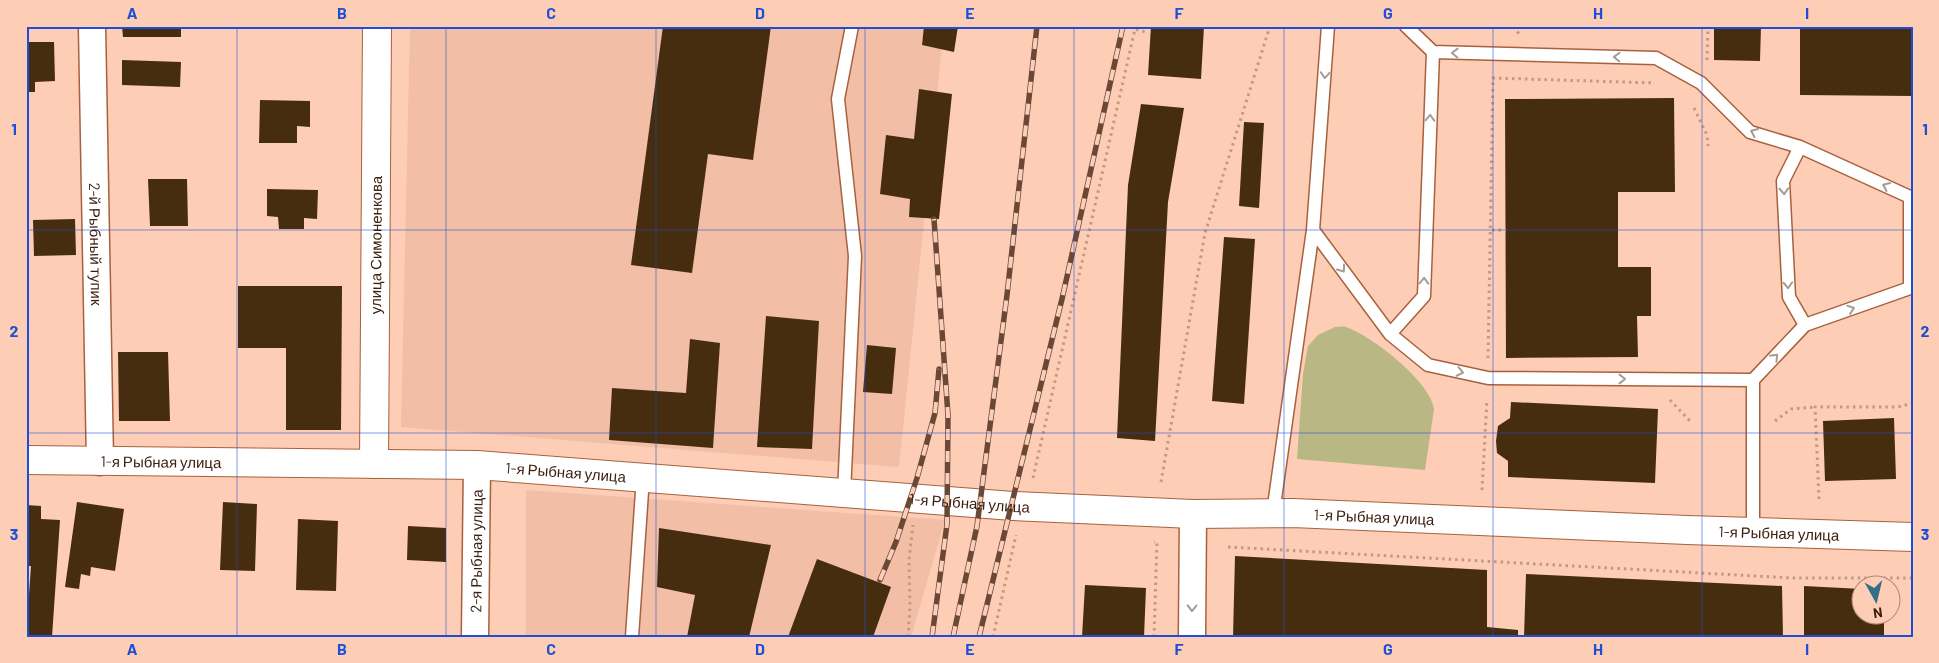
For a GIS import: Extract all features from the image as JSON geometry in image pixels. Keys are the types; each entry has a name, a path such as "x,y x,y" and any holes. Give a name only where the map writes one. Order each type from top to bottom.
{"street":[{"name":"2-й Рыбный тупик","path":"92,26 100,462"},
{"name":"улица Симоненкова","path":"374,464 377,26"},
{"name":"1-я Рыбная улица","path":"26,460 477,465 1026,507 1193,514 1273,513 1753,533 1913,537"},
{"name":"2-я Рыбная улица","path":"475,637 477,465"},
{"path":"1192,637 1193,514"}],"lane":[{"path":"844,493 855,256 838,99 852,26"},
{"path":"1273,513 1313,230 1328,26"},
{"path":"1406,26 1433,52 1656,58 1701,84 1750,132 1800,147 1910,197 1910,288 1804,325 1753,380 1753,533"},
{"path":"1390,334 1424,296 1433,52"},
{"path":"1800,147 1783,181 1789,297 1804,325"},
{"path":"1313,230 1390,334 1428,365 1488,378 1753,380"},
{"path":"632,637 643,478"}],"path":[{"path":"1026,507 1136,29 1145,32 1146,26"},
{"path":"1161,482 1205,233 1270,26"},
{"path":"1707,60 1708,26"},
{"path":"1487,365 1493,78 1665,84"},
{"path":"1693,106 1707,135 1708,146"},
{"path":"1491,230 1506,230"},
{"path":"1482,490 1487,394"},
{"path":"1668,398 1690,421"},
{"path":"1774,430 1775,421 1791,409 1815,407 1898,407 1913,403"},
{"path":"1815,407 1819,499"},
{"path":"908,637 910,608 909,560 914,524"},
{"path":"993,637 1017,532"},
{"path":"1154,637 1157,542"},
{"path":"1228,548 1792,578 1913,578"}],"shaded area":[{"path":"410,26 944,26 899,467 401,427"},
{"path":"1335,327 1345,327 1370,340 1399,361 1423,386 1434,409 1425,470 1297,459 1303,374 1308,346 1318,335"},
{"path":"526,490 945,520 911,637 526,637"}],"building":[{"path":"122,26 181,26 181,37 123,37"},
{"path":"663,26 771,26 753,160 708,154 692,273 631,265"},
{"path":"924,26 958,26 954,52 922,45"},
{"path":"1151,26 1204,26 1201,79 1148,75"},
{"path":"1714,26 1761,26 1760,61 1714,60"},
{"path":"1800,26 1913,26 1913,96 1800,95"},
{"path":"26,42 54,42 55,81 35,82 35,92 26,92"},
{"path":"122,60 181,62 180,87 122,85"},
{"path":"919,89 952,94 939,219 909,217 910,199 880,194 886,135 914,139"},
{"path":"1674,98 1675,192 1618,192 1618,267 1651,267 1651,316 1637,316 1638,357 1506,358 1505,99"},
{"path":"260,100 310,101 310,127 297,126 297,143 259,143"},
{"path":"1141,104 1184,108 1168,202 1155,441 1117,438 1128,185"},
{"path":"1244,122 1264,123 1259,208 1239,206"},
{"path":"148,179 187,179 188,226 150,226"},
{"path":"267,189 318,190 317,219 304,218 304,229 279,229 278,217 267,216"},
{"path":"75,219 76,255 34,256 33,220"},
{"path":"1224,237 1255,239 1244,404 1212,401"},
{"path":"238,286 342,286 341,430 286,430 286,348 238,348"},
{"path":"766,316 819,321 812,449 757,447"},
{"path":"690,339 720,343 713,448 609,440 612,388 686,393"},
{"path":"867,345 896,348 892,394 863,392"},
{"path":"118,352 168,352 170,421 119,421"},
{"path":"1511,402 1658,409 1655,483 1508,477 1508,461 1497,453 1496,441 1498,426 1510,418"},
{"path":"1894,418 1896,479 1825,481 1823,421"},
{"path":"77,502 124,509 115,571 91,567 90,576 81,574 79,589 65,587"},
{"path":"223,502 257,504 255,571 220,570"},
{"path":"26,505 41,506 41,519 60,520 52,637 26,637 31,566 26,566"},
{"path":"298,519 338,521 336,591 296,590"},
{"path":"408,526 446,528 446,562 407,560"},
{"path":"659,528 771,545 749,637 687,637 695,595 657,587"},
{"path":"1235,556 1487,570 1487,627 1518,630 1518,637 1233,637"},
{"path":"817,559 891,587 873,637 788,637"},
{"path":"1526,574 1782,586 1783,637 1524,637"},
{"path":"1085,585 1146,588 1144,637 1082,637"},
{"path":"1804,586 1852,588 1852,626 1884,626 1884,637 1804,637"}],"railway":[{"path":"953,637 977,526 1007,295 1037,26"},
{"path":"979,637 1062,299 1123,26"},
{"path":"932,637 947,524 948,415 934,219"},
{"path":"880,580 896,542 917,478 935,413 939,369"}]}
